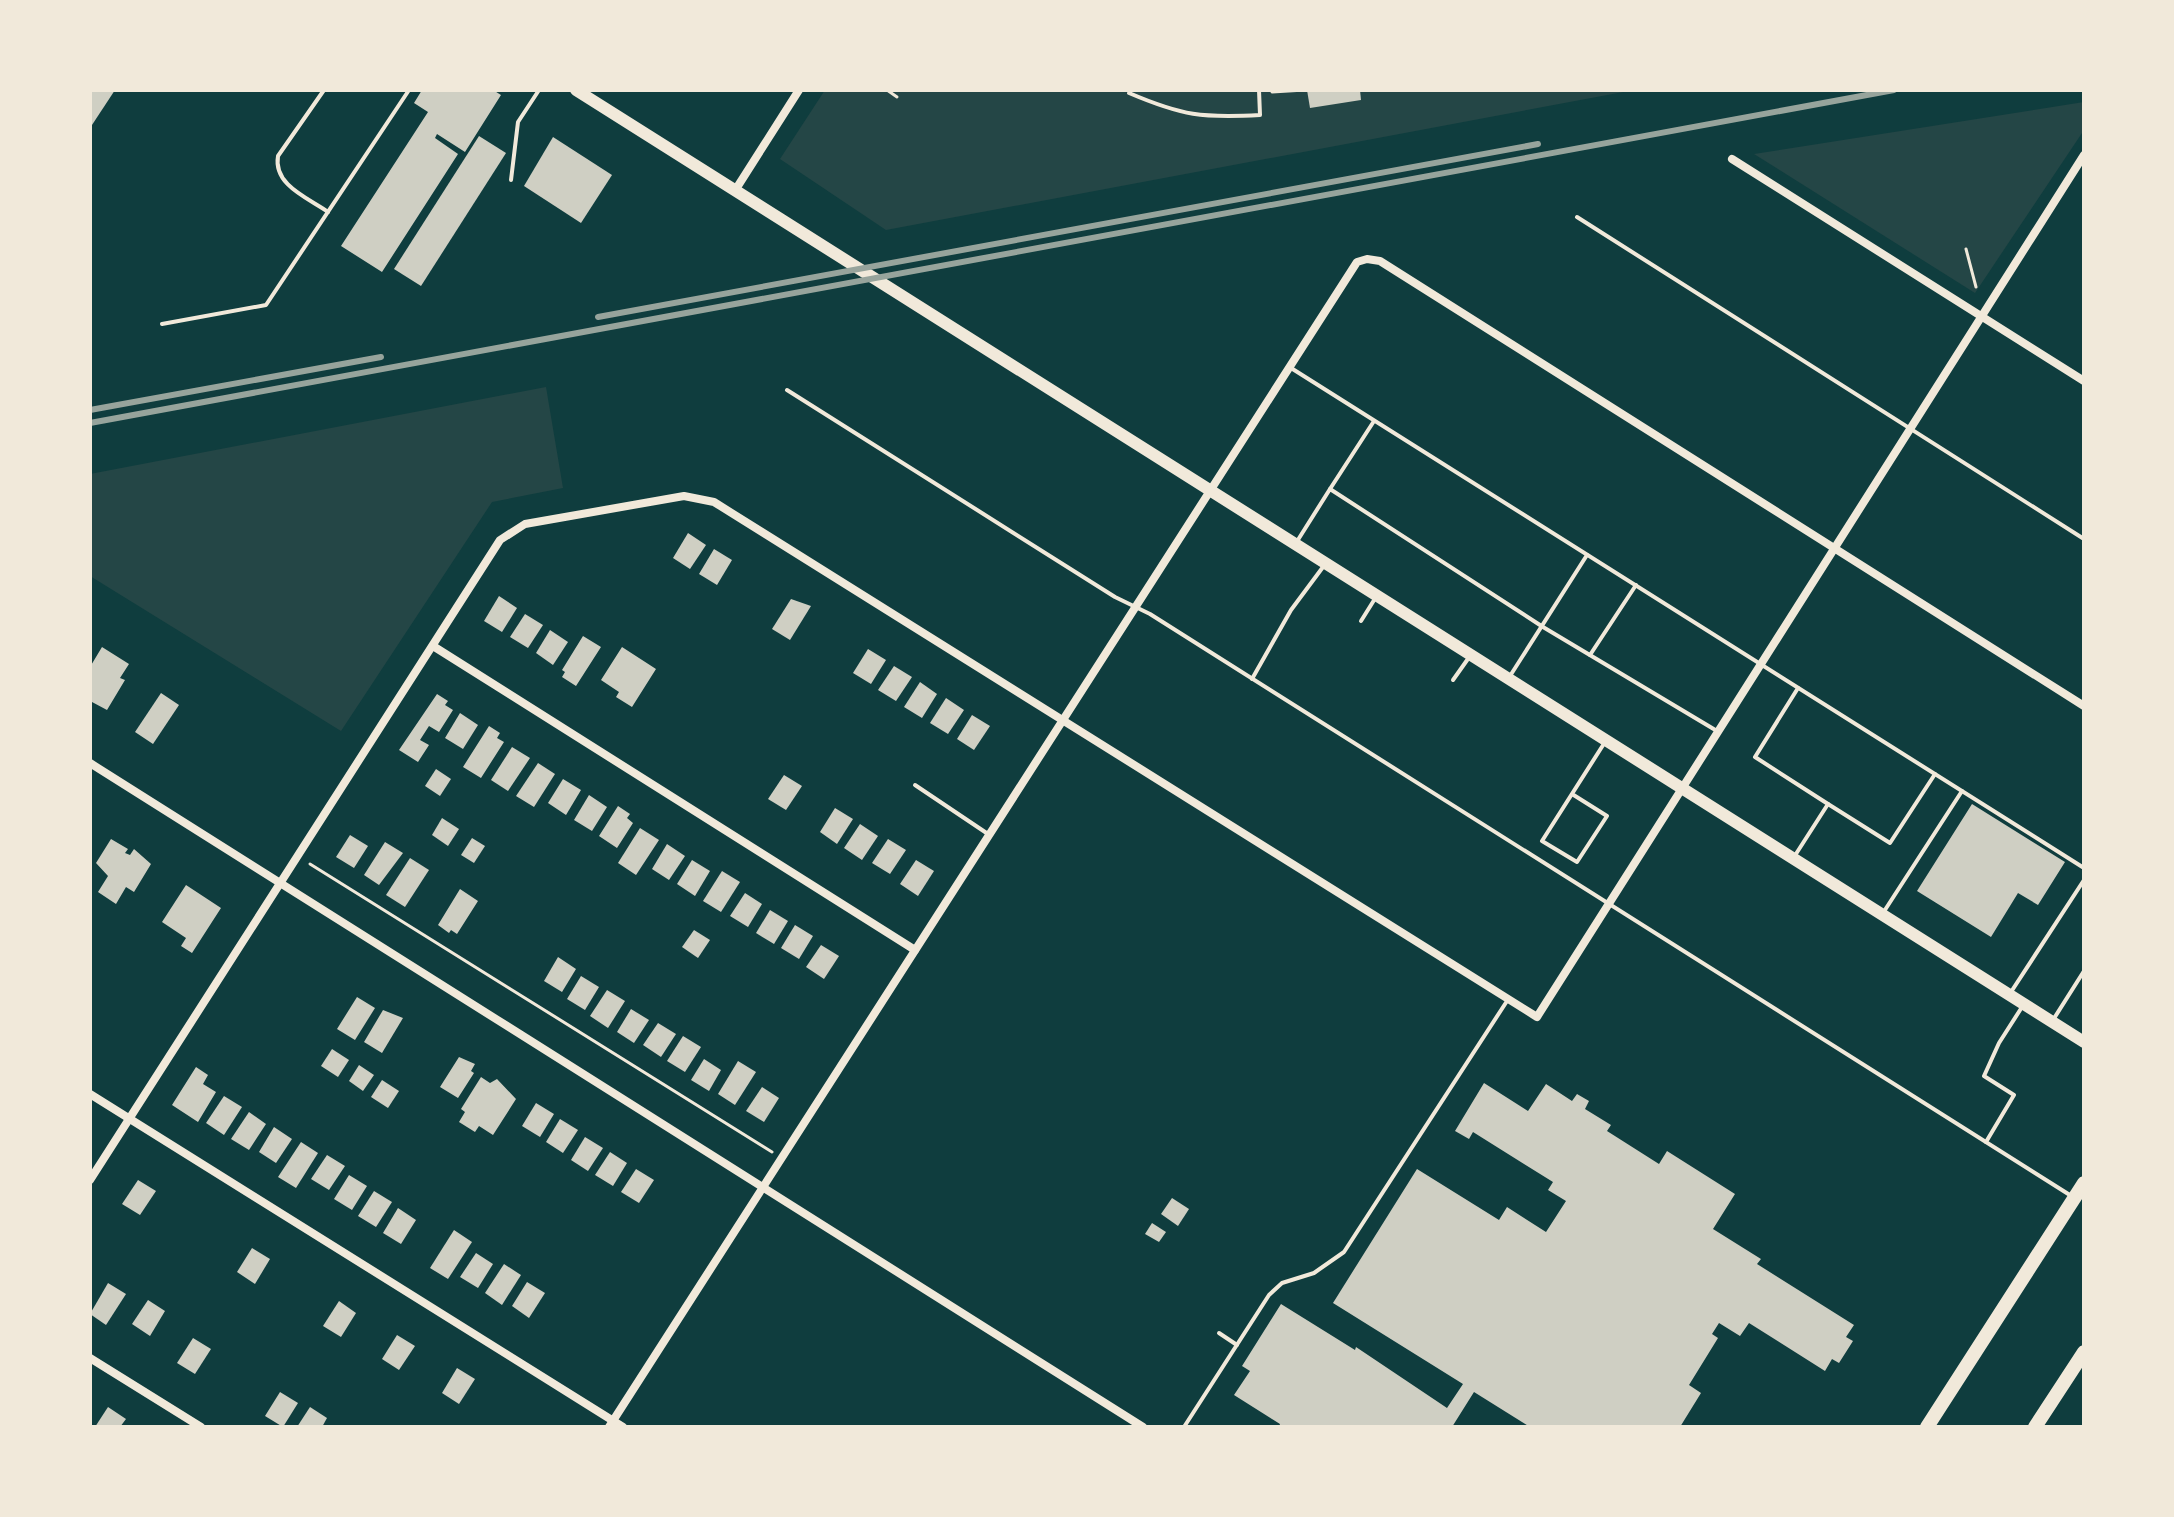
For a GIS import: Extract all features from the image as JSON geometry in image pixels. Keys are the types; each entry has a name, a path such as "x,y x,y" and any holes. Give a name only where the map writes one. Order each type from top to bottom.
{"main road":[{"path":"576,90 2084,1042"},
{"path":"1932,1424 2084,1183"},
{"path":"2035,1427 2082,1361"}],"street":[{"path":"736,189 799,90"},
{"path":"90,1180 506,534 525,524 684,496 714,502 1537,1017 2084,155"},
{"path":"1732,159 2084,381"},
{"path":"611,1424 1351,268 1367,259 1380,261 2084,706"},
{"path":"433,646 915,950"},
{"path":"90,763 1143,1427"},
{"path":"90,1094 611,1424 623,1427"},
{"path":"90,1358 201,1427"}],"lane":[{"path":"324,90 278,156 276,165 285,183 328,212"},
{"path":"162,324 266,305 409,90"},
{"path":"511,180 518,122 539,90"},
{"path":"1131,90 1129,93 1175,113 1218,117 1260,115 1259,90"},
{"path":"1577,217 2084,539"},
{"path":"1288,366 2084,868"},
{"path":"787,390 2075,1198"},
{"path":"1294,546 1374,420"},
{"path":"1330,489 1543,627 1719,732"},
{"path":"1509,678 1588,555"},
{"path":"1252,679 1291,610 1325,565"},
{"path":"1590,655 1636,585"},
{"path":"1361,621 1377,595"},
{"path":"1453,680 1471,654"},
{"path":"1798,688 1755,757 1890,843 1935,774"},
{"path":"1572,794 1607,816 1577,862 1542,841 1572,794 1607,740"},
{"path":"915,785 988,834"},
{"path":"1881,915 1962,791"},
{"path":"1793,859 1828,804"},
{"path":"2008,995 2084,880"},
{"path":"2052,1022 2084,971"},
{"path":"1184,1427 1269,1295 1282,1283 1314,1273 1344,1252 1508,999"},
{"path":"1986,1142 2014,1095 1984,1076 1999,1043 2024,1005"},
{"path":"1219,1333 1237,1345"}],"path":[{"path":"887,90 897,97"},
{"path":"1272,92 1305,90"},
{"path":"1966,249 1976,287"},
{"path":"310,864 770,1151"}],"shaded area":[{"path":"825,90 1634,90 886,230 780,159"},
{"path":"2084,102 2084,130 1975,293 1754,154"},
{"path":"546,387 563,488 492,502 341,731 90,576 90,474"}],"building":[{"path":"90,90 115,90 90,128"},
{"path":"422,90 493,90 501,95 465,152 437,134 435,138 458,154 382,272 341,246 428,112 414,103"},
{"path":"1307,90 1360,90 1361,100 1310,108"},
{"path":"479,136 506,153 421,286 394,269"},
{"path":"553,137 612,175 581,223 524,186"},
{"path":"688,533 706,545 690,569 673,558"},
{"path":"714,549 732,560 717,585 699,574"},
{"path":"499,596 517,608 502,632 484,621"},
{"path":"791,599 811,606 790,640 772,629"},
{"path":"525,614 543,625 528,648 510,637"},
{"path":"550,630 568,642 553,665 536,653"},
{"path":"583,636 601,647 576,686 562,677 565,672 562,670"},
{"path":"102,647 129,664 120,678 125,680 107,710 92,702 90,705 90,667"},
{"path":"622,647 656,669 632,707 616,697 619,692 601,680"},
{"path":"868,649 886,660 871,684 853,673"},
{"path":"894,666 912,677 896,701 878,690"},
{"path":"920,682 937,694 922,718 904,707"},
{"path":"161,693 179,705 153,744 135,732"},
{"path":"437,694 448,701 445,705 453,710 439,732 429,726 420,740 429,745 418,762 399,750"},
{"path":"946,698 964,710 948,734 930,723"},
{"path":"460,713 478,725 463,749 445,738"},
{"path":"972,715 990,726 974,750 957,739"},
{"path":"489,726 500,733 497,738 504,742 481,778 463,767"},
{"path":"512,747 530,758 508,791 491,780"},
{"path":"538,763 555,774 534,807 516,796"},
{"path":"436,769 451,779 440,796 425,786"},
{"path":"784,775 802,786 786,810 768,799"},
{"path":"563,779 581,790 566,815 548,803"},
{"path":"589,795 607,807 592,831 574,820"},
{"path":"1972,804 2065,862 2038,905 2018,893 1991,937 1917,891"},
{"path":"618,806 630,814 627,818 633,823 617,848 599,836"},
{"path":"835,808 853,819 837,844 820,832"},
{"path":"442,818 459,829 448,846 432,835"},
{"path":"860,824 878,836 862,860 844,848"},
{"path":"640,828 659,840 636,875 618,863"},
{"path":"350,835 368,846 354,868 336,857"},
{"path":"472,838 485,846 474,863 461,855"},
{"path":"111,839 128,849 125,853 130,855 134,849 151,864 134,892 126,887 116,904 98,892 108,876 96,863"},
{"path":"888,839 906,850 890,874 872,863"},
{"path":"385,842 403,853 379,885 364,875"},
{"path":"667,844 685,856 669,880 652,869"},
{"path":"410,858 429,870 405,907 386,895"},
{"path":"692,860 710,871 695,896 677,884"},
{"path":"916,860 934,871 918,896 900,884"},
{"path":"722,871 740,882 721,912 703,901"},
{"path":"186,885 221,908 192,953 181,946 186,938 162,922"},
{"path":"460,889 478,901 457,934 451,930 449,933 438,925"},
{"path":"745,893 762,904 748,927 730,916"},
{"path":"770,910 788,921 774,944 756,933"},
{"path":"795,925 813,936 799,959 781,948"},
{"path":"694,930 710,940 698,958 682,947"},
{"path":"821,945 839,956 824,979 806,967"},
{"path":"558,957 576,969 562,992 544,981"},
{"path":"581,976 599,987 585,1010 567,999"},
{"path":"607,990 625,1001 608,1028 590,1016"},
{"path":"357,997 375,1008 355,1040 337,1029"},
{"path":"631,1009 649,1020 634,1043 617,1032"},
{"path":"383,1010 403,1018 382,1053 364,1042"},
{"path":"658,1023 676,1034 661,1057 643,1045"},
{"path":"683,1036 701,1047 685,1072 667,1061"},
{"path":"332,1049 349,1060 338,1077 321,1066"},
{"path":"459,1057 475,1064 471,1071 474,1073 458,1098 440,1087"},
{"path":"704,1059 721,1070 709,1091 691,1080"},
{"path":"738,1061 756,1072 735,1105 718,1094"},
{"path":"359,1065 374,1075 363,1091 349,1081"},
{"path":"196,1067 208,1075 203,1084 216,1092 198,1122 172,1105"},
{"path":"481,1077 490,1083 497,1079 516,1099 493,1135 479,1126 475,1132 459,1122 465,1112 461,1109"},
{"path":"382,1080 399,1091 388,1108 371,1097"},
{"path":"1484,1083 1528,1111 1546,1084 1572,1101 1577,1094 1589,1101 1585,1109 1611,1125 1607,1131 1659,1164 1667,1151 1735,1194 1713,1229 1761,1259 1757,1264 1854,1325 1846,1337 1853,1341 1839,1363 1832,1359 1825,1371 1749,1323 1740,1336 1719,1323 1712,1334 1718,1338 1689,1385 1701,1393 1680,1427 1530,1427 1474,1392 1452,1427 1279,1427 1280,1424 1234,1395 1250,1371 1242,1366 1281,1304 1355,1350 1356,1347 1447,1408 1463,1384 1333,1303 1417,1169 1499,1220 1507,1207 1546,1232 1566,1201 1548,1190 1553,1182 1473,1132 1469,1139 1455,1131"},
{"path":"762,1087 779,1098 764,1122 746,1111"},
{"path":"224,1096 242,1107 224,1135 206,1123"},
{"path":"536,1103 554,1114 540,1137 522,1126"},
{"path":"249,1112 266,1124 249,1150 231,1139"},
{"path":"560,1119 578,1130 563,1153 546,1142"},
{"path":"274,1127 292,1139 276,1163 259,1152"},
{"path":"585,1137 603,1148 588,1171 571,1160"},
{"path":"301,1142 318,1153 296,1188 278,1177"},
{"path":"610,1152 627,1163 613,1186 595,1175"},
{"path":"327,1155 345,1166 329,1190 311,1179"},
{"path":"636,1169 654,1180 639,1203 621,1192"},
{"path":"349,1175 367,1186 352,1210 334,1199"},
{"path":"138,1180 156,1191 140,1215 122,1204"},
{"path":"374,1191 392,1202 376,1227 358,1216"},
{"path":"1172,1198 1189,1209 1178,1226 1161,1214"},
{"path":"398,1208 416,1220 401,1244 383,1233"},
{"path":"1152,1223 1166,1232 1159,1242 1145,1234"},
{"path":"454,1230 472,1242 448,1279 430,1268"},
{"path":"252,1248 270,1259 255,1284 237,1272"},
{"path":"476,1253 493,1264 478,1288 460,1277"},
{"path":"504,1264 521,1275 502,1305 485,1293"},
{"path":"527,1282 545,1293 529,1318 512,1306"},
{"path":"108,1283 126,1294 106,1325 90,1314"},
{"path":"148,1300 165,1311 150,1336 132,1324"},
{"path":"339,1301 356,1313 341,1337 323,1326"},
{"path":"397,1335 415,1346 399,1370 382,1359"},
{"path":"193,1338 211,1349 195,1374 177,1363"},
{"path":"457,1368 475,1379 459,1404 442,1393"},
{"path":"280,1392 298,1403 283,1427 265,1416"},
{"path":"108,1407 126,1419 120,1427 95,1427"},
{"path":"310,1407 327,1418 322,1427 297,1427"}],"railway":[{"path":"90,423 1894,90"},
{"path":"598,317 1538,144"},
{"path":"90,410 381,357"}]}
